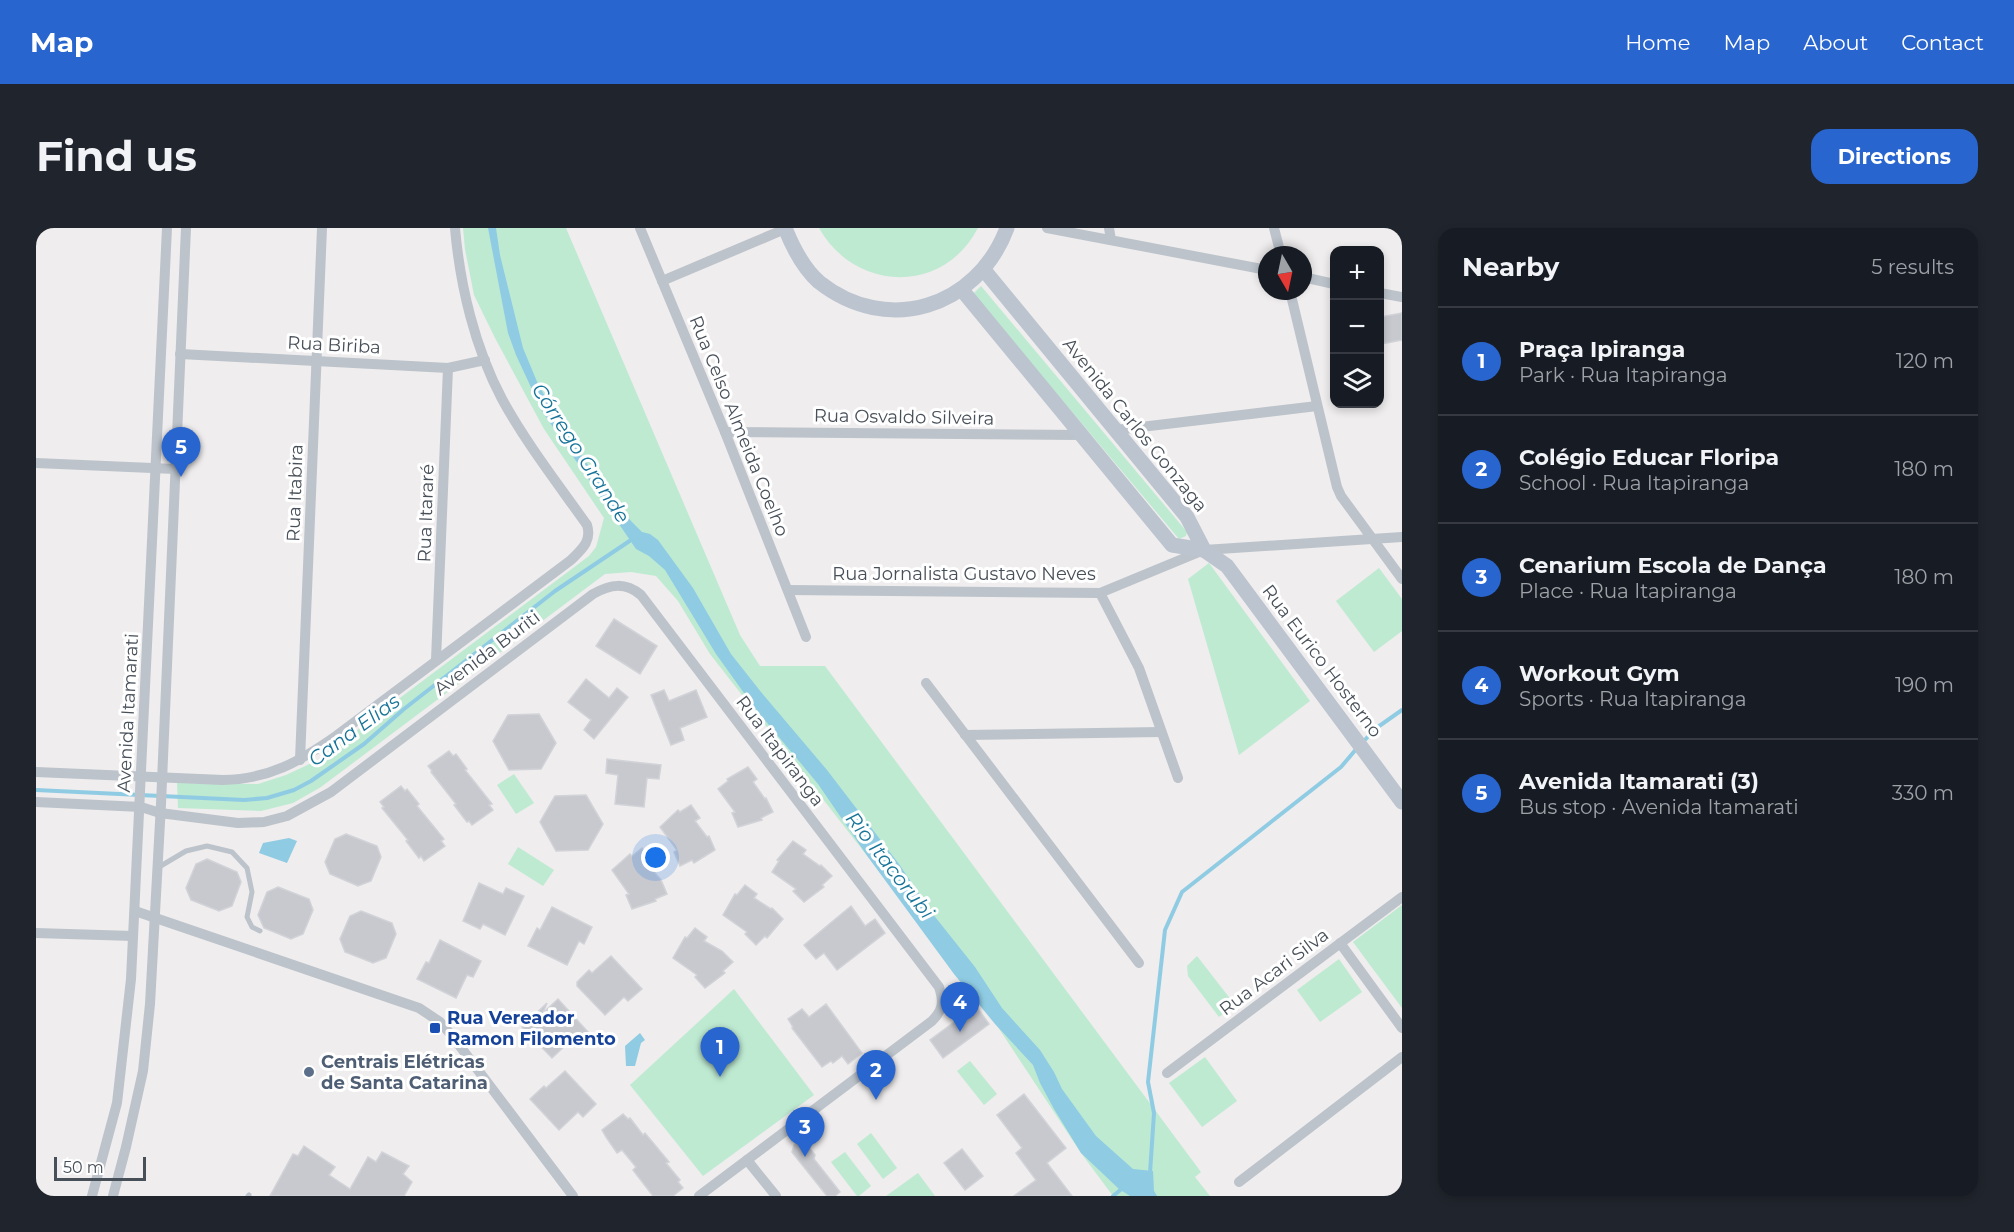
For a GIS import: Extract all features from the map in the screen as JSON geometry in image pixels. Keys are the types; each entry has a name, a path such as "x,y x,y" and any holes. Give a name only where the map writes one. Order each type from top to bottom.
{"street":[{"name":"Avenida Itamarati","path":"92,1196 117,1103 128,1017 141,805 167,228"},
{"name":"Avenida Itamarati","path":"112,1196 143,1071 150,1004 186,228"},
{"name":"Rua Itabira","path":"300,760 322,228"},
{"path":"455,228 465,292 485,360"},
{"name":"Rua Celso Almeida Coelho","path":"640,228 725,432 806,637"},
{"path":"662,280 785,228 798,257 818,281 853,302 873,308 904,310 934,304 962,290 984,270 1000,247 1007,228"},
{"path":"1047,228 1258,268"},
{"path":"1109,228 1111,240"},
{"path":"1274,228 1279,246"},
{"name":"Avenida Carlos Gonzaga","path":"984,270 1187,517 1204,550"},
{"path":"1312,279 1330,283"},
{"path":"962,290 1172,545 1204,550"},
{"path":"1384,294 1402,297"},
{"path":"1292,300 1337,487 1402,579"},
{"name":"Rua Biriba","path":"180,354 448,368 485,360"},
{"name":"Avenida Buriti","path":"36,772 162,780 242,780 262,776 300,760 571,560 588,540 587,525 530,445 502,398 485,360"},
{"name":"Rua Itararé","path":"436,660 448,368"},
{"path":"1116,430 1317,406"},
{"name":"Rua Osvaldo Silveira","path":"725,432 1082,435"},
{"path":"36,463 175,469"},
{"name":"Rua Jornalista Gustavo Neves","path":"788,590 1100,593 1204,550 1402,537"},
{"name":"Rua Eurico Hosterno","path":"1204,550 1227,566 1402,802"},
{"name":"Avenida Buriti","path":"36,802 141,805 238,823 264,822 287,816 332,792 593,594 603,588 623,585"},
{"name":"Rua Itapiranga","path":"623,585 641,595 939,987 942,997 943,1006 933,1022 747,1160"},
{"path":"1100,593 1139,668 1178,778"},
{"path":"926,683 1139,963"},
{"path":"965,735 1161,732"},
{"name":"Rua Acari Silva","path":"1167,1073 1402,897"},
{"path":"135,911 419,1008 443,1025 484,1085 573,1196"},
{"path":"36,933 133,936"},
{"path":"1340,943 1402,1028"},
{"path":"1239,1182 1402,1057"},
{"path":"699,1196 747,1160 776,1196"}],"lane":[{"path":"157,867 186,851 207,846 232,852 247,868 252,892 247,917 252,927 260,931"}],"green space":[{"path":"463,228 566,228 740,635 760,666 825,666 1201,1172 1195,1177 1210,1196 1113,1196 1081,1153 984,1006 710,654 678,601 656,576 631,572 605,574 321,787 293,803 261,811 178,808 177,783 258,784 286,775 316,761 589,556 596,547 604,518 544,429 474,295"},
{"path":"819,228 978,228 963,250 943,265 922,274 899,277 876,274 854,264 835,249"},
{"path":"981,286 1187,532 1186,536 1179,539 973,294"},
{"path":"1209,563 1310,701 1239,755 1188,579"},
{"path":"1379,568 1402,599 1402,631 1374,652 1336,601"},
{"path":"514,774 534,803 516,814 497,785"},
{"path":"518,847 554,870 543,886 508,864"},
{"path":"1402,905 1402,1008 1353,942"},
{"path":"1197,956 1235,1005 1219,1017 1188,976 1187,966"},
{"path":"1339,959 1362,992 1320,1022 1297,990"},
{"path":"734,989 814,1095 703,1176 630,1085"},
{"path":"1205,1057 1237,1101 1202,1127 1169,1083"},
{"path":"970,1061 997,1094 984,1105 957,1071"},
{"path":"871,1133 897,1168 883,1179 857,1144"},
{"path":"845,1152 871,1186 859,1196 831,1162"},
{"path":"918,1173 935,1196 886,1196"}],"water":[{"name":"Rio Itacorubi","path":"488,228 496,228 500,255 523,348 538,384 560,423 596,477 631,521 642,532 658,540 693,588 731,654 827,770 899,864 932,913 975,967 1002,1008 1040,1050 1062,1089 1096,1136 1133,1169 1153,1171 1154,1191 1157,1196 1130,1196 1119,1189 1081,1153 1054,1109 1033,1065 995,1024 954,974 868,857 818,784 754,707 716,654 665,570 649,556 636,549 542,411 516,355 508,333"},
{"path":"289,838 297,841 287,863 259,853 263,843"},
{"path":"640,1033 645,1040 641,1043 635,1066 626,1066 625,1046"}],"building":[{"path":"1402,313 1402,340 1384,343 1384,316"},
{"path":"614,619 657,646 640,674 596,646"},
{"path":"586,679 609,698 617,688 628,697 594,739 584,730 591,720 568,702"},
{"path":"664,690 669,701 696,690 707,717 680,728 684,740 671,745 651,695"},
{"path":"539,714 556,743 541,769 509,770 493,741 508,715"},
{"path":"449,751 453,756 456,754 467,769 465,770 492,804 489,805 493,810 472,825 454,805 456,804 428,766"},
{"path":"607,759 661,765 659,779 647,778 644,807 615,804 618,775 606,773"},
{"path":"748,767 757,779 753,782 766,798 773,812 761,818 762,820 738,827 732,813 735,812 718,789 728,781 727,779"},
{"path":"401,786 405,791 407,789 419,804 417,806 444,839 441,841 445,846 424,861 406,841 408,840 382,808 384,807 380,802"},
{"path":"586,795 603,824 588,850 556,851 540,822 555,796"},
{"path":"691,805 700,818 695,821 707,837 709,836 715,850 694,863 692,860 680,866 674,852 677,850 660,827 678,810 680,812"},
{"path":"346,834 377,846 381,857 371,881 358,886 330,874 325,862 335,839"},
{"path":"793,841 806,850 803,854 821,865 832,876 822,885 824,887 804,902 793,891 796,889 772,872 779,861 777,860"},
{"path":"642,848 651,861 647,864 661,880 667,894 655,899 656,901 632,909 626,895 629,894 612,870 630,854 632,856"},
{"path":"207,859 237,872 241,882 232,906 219,911 191,900 186,888 196,864"},
{"path":"479,883 503,894 506,888 524,896 505,935 483,924 480,929 463,921"},
{"path":"745,885 757,894 754,898 772,908 783,919 767,938 765,936 756,945 745,934 747,932 723,915 735,894 737,895"},
{"path":"278,887 309,899 313,910 303,934 291,939 264,928 258,915 267,892"},
{"path":"851,906 865,926 875,919 885,933 837,970 824,953 816,959 804,945"},
{"path":"552,907 592,927 584,944 579,941 567,965 528,946 537,928 540,930"},
{"path":"361,911 392,923 396,934 386,958 373,963 345,952 340,939 350,916"},
{"path":"695,928 707,937 704,941 722,951 733,962 723,971 725,973 705,988 695,977 697,975 673,958 685,937 687,938"},
{"path":"440,940 481,961 473,977 467,975 456,998 417,979 426,962 429,963"},
{"path":"611,956 642,989 628,1001 624,997 605,1015 577,986 577,982 589,970 592,973"},
{"path":"558,999 588,1032 575,1044 571,1040 552,1058 522,1027 547,1003 543,1013"},
{"path":"826,1004 862,1053 848,1064 842,1056 822,1067 792,1028 788,1019 802,1009 809,1017"},
{"path":"976,1006 989,1024 943,1058 930,1040"},
{"path":"565,1071 596,1104 583,1117 578,1112 559,1130 530,1099"},
{"path":"1024,1094 1066,1148 1047,1163 1072,1196 1014,1196 1036,1180 1016,1153 1022,1148 997,1115"},
{"path":"623,1114 628,1119 630,1118 643,1135 645,1133 669,1162 666,1163 680,1180 678,1182 683,1188 673,1196 653,1196 633,1170 636,1167 622,1150 617,1153 606,1137 602,1130"},
{"path":"803,1140 815,1155 814,1159 840,1192 835,1196 827,1196 792,1152 794,1145"},
{"path":"304,1146 335,1167 329,1175 350,1189 368,1157 376,1162 382,1152 409,1166 403,1174 412,1182 404,1196 270,1196 293,1154 298,1156"},
{"path":"962,1149 983,1176 965,1190 944,1163"}],"waterway":[{"name":"Cana Elias","path":"36,790 244,800 267,798 294,790 311,781 364,744 404,709 555,591 634,538"},
{"path":"1363,742 1375,729 1402,710"},
{"path":"1150,1173 1154,1113 1148,1082 1165,930 1182,892 1341,767 1358,747"},
{"path":"1113,1196 1124,1187"}],"place":[{"name":"Avenida Itamarati (3)","path":"181,477"},
{"name":"Rua Vereador Ramon Filomento","path":"435,1028"},
{"name":"Workout Gym","path":"960,1032"},
{"name":"Centrais Elétricas de Santa Catarina","path":"309,1072"},
{"name":"Praça Ipiranga","path":"720,1077"},
{"name":"Colégio Educar Floripa","path":"876,1100"},
{"name":"Cenarium Escola de Dança","path":"805,1157"}],"water label":[{"name":"Córrego Grande","path":"581,453"}]}
